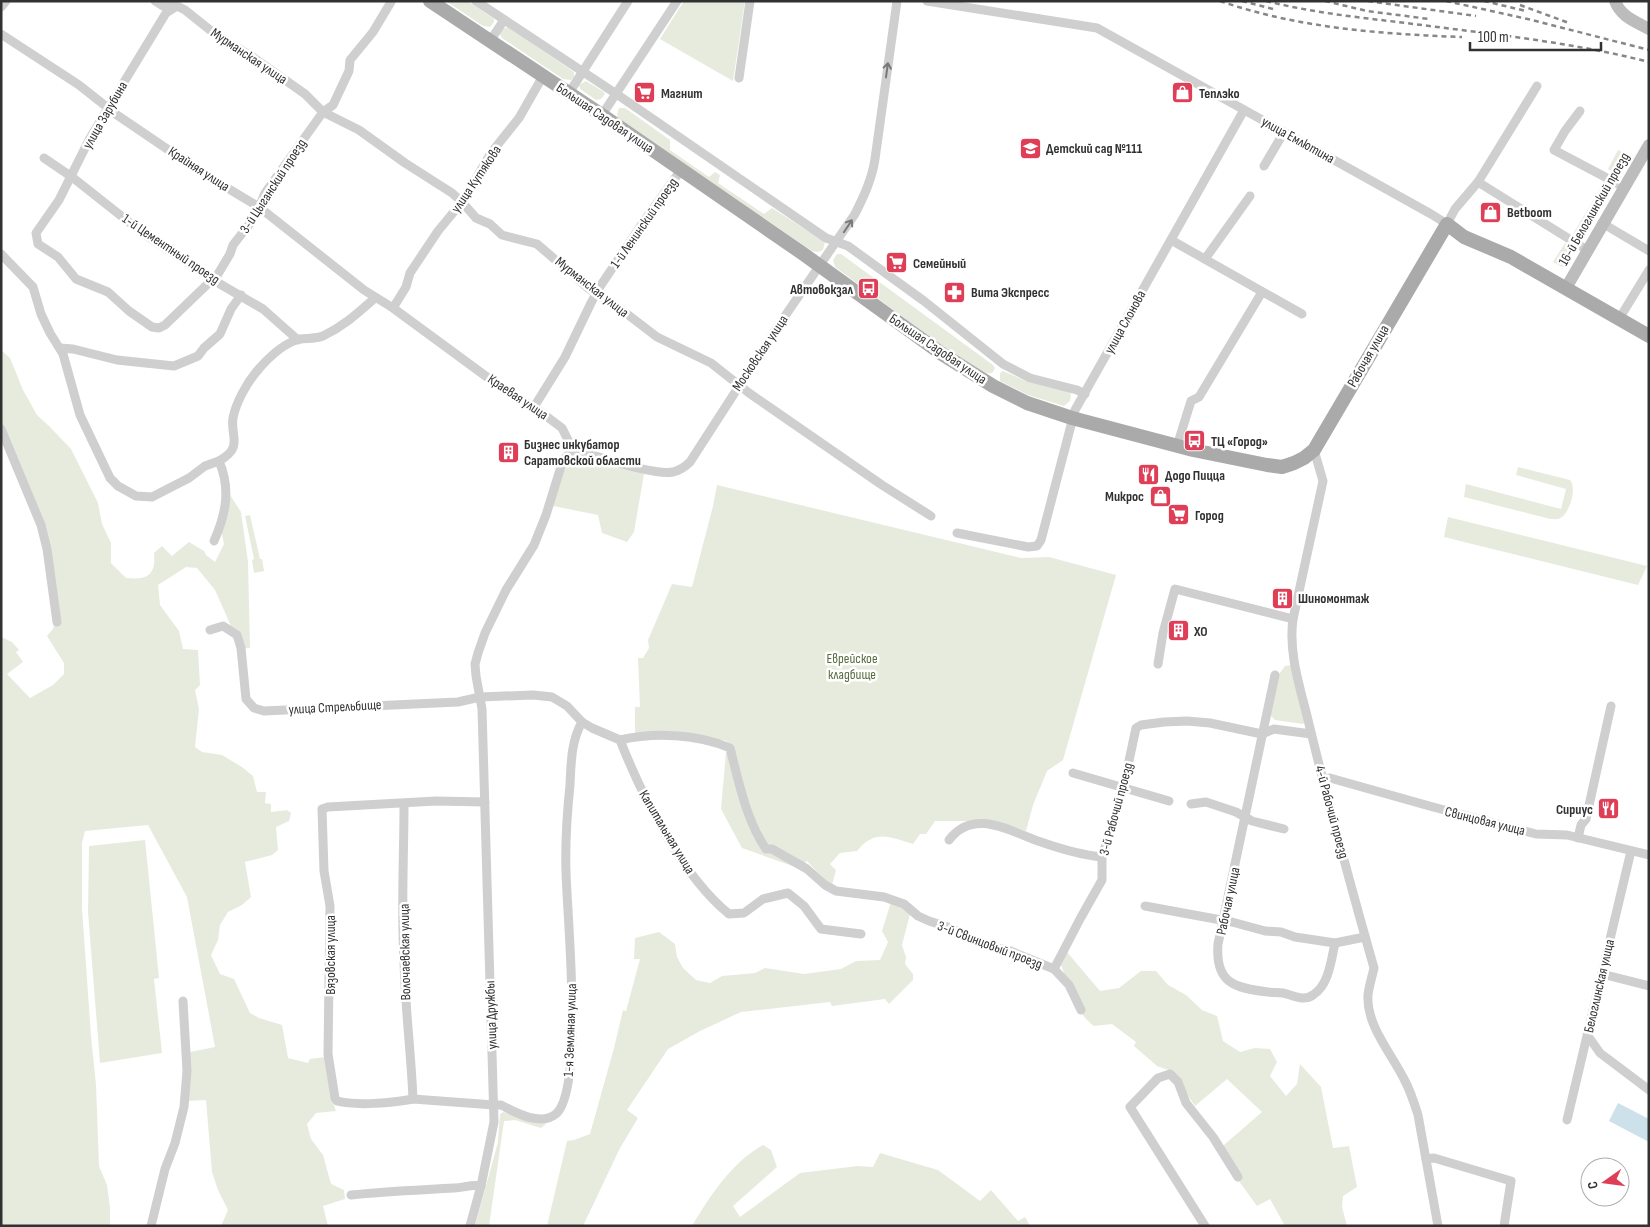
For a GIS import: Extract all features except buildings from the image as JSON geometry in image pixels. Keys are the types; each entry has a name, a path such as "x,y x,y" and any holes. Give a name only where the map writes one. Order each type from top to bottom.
{"main road":[{"name":"Большая Садовая улица","path":"430,1 602,115 981,380 1027,403 1072,418 1226,457 1282,467 1304,458 1314,450"},
{"name":"улица Емлютина","path":"1447,224 1464,236 1511,257 1649,336"},
{"name":"Рабочая улица","path":"1314,450 1447,224"}],"street":[{"path":"1,7 6,1"},
{"name":"Мурманская улица","path":"155,1 162,6 178,4 215,34 251,56 305,94 323,112 359,130 373,142 393,153 404,163 426,176 462,202 476,218 490,224 502,235 537,244 597,294 614,304 657,337 711,363 738,385 882,485 931,516"},
{"path":"476,1 616,93 826,238 848,246 924,301 1003,364 1030,378 1077,390 1085,394"},
{"path":"568,93 628,1"},
{"path":"602,115 676,1"},
{"path":"738,78 750,1"},
{"name":"Московская улица","path":"573,450 646,470 668,473 683,469 690,462 738,385 818,265 856,214 872,175 897,1"},
{"name":"улица Емлютина","path":"927,1 1097,28 1447,224"},
{"path":"1614,1 1620,12 1627,18 1649,29"},
{"name":"3-й Цыганский проезд","path":"152,327 159,328 166,325 214,279 234,245 255,217 265,193 323,112 333,105 349,71 350,60 372,32 391,2"},
{"name":"улица Зарубина","path":"152,327 108,292 76,279 58,257 38,244 36,233 59,200 90,138 166,13 178,4"},
{"path":"490,41 504,20"},
{"name":"Крайняя улица","path":"1,34 79,85 109,109 204,174 259,207 375,298 393,308"},
{"name":"улица Кутякова","path":"393,308 406,287 410,272 438,231 462,202 491,153 519,118 543,76"},
{"name":"Рабочая улица","path":"1447,224 1455,209 1478,182 1537,86"},
{"name":"улица Слонова","path":"957,534 1028,547 1037,546 1041,540 1072,418 1244,110"},
{"path":"1580,111 1554,150 1624,187"},
{"path":"1264,166 1284,132"},
{"name":"16-й Белоглинский проезд","path":"1566,288 1649,145"},
{"name":"1-й Цементный проезд","path":"44,158 72,177 144,234 263,308 298,340"},
{"name":"1-й Ленинский проезд","path":"534,407 565,357 591,303 640,227 681,170"},
{"path":"1478,182 1587,250"},
{"path":"1205,259 1250,196"},
{"path":"1602,223 1649,251"},
{"path":"1171,240 1302,314"},
{"path":"1,254 33,287 41,314 60,348 80,415 110,478 118,486 136,496 152,497 189,478 205,466 225,457 234,445 233,419 238,402 256,372 270,357 285,346 298,340 320,337 348,323 375,298"},
{"path":"1620,319 1649,270"},
{"path":"1178,446 1190,401 1199,396 1262,292"},
{"path":"60,348 74,349 117,360 174,366 198,356 220,334 231,309 241,295"},
{"name":"Краевая улица","path":"393,308 506,391 534,407 562,428 573,450"},
{"path":"1,429 43,533 57,622"},
{"name":"улица Дружбы","path":"470,1226 481,1186 494,1122 485,802 480,697 475,664 485,633 506,590 534,546 563,460 573,450"},
{"path":"1158,664 1163,633 1174,589 1293,619 1323,481 1314,450"},
{"path":"214,541 223,520 226,500 226,478 219,461"},
{"name":"4-й Рабочий проезд","path":"1293,619 1291,632 1293,656 1322,779 1374,968 1368,994 1374,1024 1405,1079 1418,1115 1426,1159"},
{"name":"улица Стрельбище","path":"210,630 223,626 237,635 241,648 246,699 254,708 264,711 458,702 480,697"},
{"name":"Рабочая улица","path":"1274,675 1218,955 1224,978 1239,988 1285,993 1306,998 1313,995 1322,986 1329,971 1335,943"},
{"path":"480,697 533,695 552,698 567,706 582,722 620,740"},
{"path":"1578,838 1581,825 1586,819 1611,706"},
{"name":"3-й Рабочий проезд","path":"1054,969 1102,880 1102,857 1124,788 1136,728 1141,725 1187,721 1210,723 1262,734"},
{"name":"1-я Земляная улица","path":"337,1100 356,1103 413,1100 501,1105 538,1120 549,1118 558,1112 570,1078 572,981 566,838 571,761 577,730 582,722"},
{"path":"1262,734 1274,729 1312,734"},
{"name":"3-й Свинцовый проезд","path":"620,740 686,736 718,742 730,748 747,809 759,838 766,849 772,849 807,869 825,885 836,891 884,897 904,904 923,919 951,928 987,946 1008,950 1054,969 1069,985 1081,1010"},
{"name":"Капитальная улица","path":"620,740 636,780 671,841 692,874 714,901 729,914 744,913 763,899 788,893 796,897 820,929 861,934"},
{"path":"1073,773 1169,801"},
{"name":"Свинцовая улица","path":"1322,779 1330,778 1536,834 1555,834 1578,838 1649,856"},
{"path":"404,804 436,801 485,802"},
{"path":"1191,804 1206,802 1236,812 1252,821 1284,829"},
{"name":"Вязовская улица","path":"337,1100 334,1098 328,1054 330,906 324,871 322,809 328,807 404,804"},
{"name":"Волочаевская улица","path":"404,804 403,957 413,1100"},
{"path":"949,840 961,828 981,823 1021,833 1034,840 1063,849 1102,857"},
{"name":"Белоглинская улица","path":"1567,1120 1631,851"},
{"path":"1145,906 1224,921 1264,931 1281,932 1295,938 1335,943 1365,938"},
{"path":"1602,974 1649,986"},
{"path":"151,1226 165,1169 175,1143 184,1107 187,1071 183,1002"},
{"path":"1588,1036 1600,1053 1649,1090"},
{"path":"1204,1226 1130,1107 1158,1078 1170,1074 1178,1082 1186,1104 1213,1137 1238,1177"},
{"path":"1438,1226 1426,1159 1434,1158 1511,1182 1504,1226"},
{"path":"351,1195 394,1190 481,1186"}],"green space":[{"path":"446,1 468,1 494,19 494,22 490,27 483,26"},
{"path":"684,1 745,1 733,81 660,39"},
{"path":"508,27 574,72 574,77 571,80 563,79 502,38 501,32"},
{"path":"586,81 604,92 605,94 601,99 596,100 580,89 579,85"},
{"path":"619,108 625,108 670,140 670,150 709,177 715,172 720,175 718,183 764,214 772,208 825,242 823,250 818,252 812,251 618,118"},
{"path":"1618,150 1630,156 1618,175 1608,169"},
{"path":"1603,184 1610,188 1610,191 1583,236 1581,238 1573,234"},
{"path":"1565,243 1575,249 1566,266 1562,267 1553,262"},
{"path":"837,254 841,254 993,365 995,368 993,371 986,373 947,349 835,267 833,260"},
{"path":"1,350 10,358 23,390 37,415 71,449 98,503 102,524 111,543 111,563 126,578 140,578 149,575 152,572 154,553 162,546 172,556 189,542 204,551 215,562 224,544 219,519 230,495 241,512 248,562 250,648 237,649 231,626 215,590 197,568 186,567 158,585 160,605 179,631 183,649 198,650 200,685 195,690 199,709 195,747 202,752 222,755 253,776 257,792 266,792 265,803 271,804 271,812 287,810 291,813 289,821 276,827 278,850 272,855 245,862 251,897 242,905 228,912 220,925 218,940 211,955 220,974 234,979 250,1013 259,1018 282,1025 288,1058 308,1063 310,1059 325,1057 330,1095 336,1111 316,1113 307,1124 311,1139 323,1155 331,1184 344,1190 345,1199 323,1206 328,1226 221,1226 228,1210 212,1172 206,1100 188,1101 190,1052 215,1047 187,897 148,825 85,831 82,843 82,908 96,1085 99,1166 107,1185 110,1226 1,1226 1,637 12,642 19,650 16,652 23,662 7,674 30,698 53,685 64,674 64,663 47,636 53,629 54,623 50,549 1,424"},
{"path":"1003,371 1028,382 1068,391 1071,394 1070,401 1064,406 1028,395 1000,381 1000,373"},
{"path":"577,457 588,457 644,474 634,532 627,542 602,533 598,515 553,506 564,471 567,465"},
{"path":"1518,467 1570,480 1573,488 1572,499 1568,510 1562,517 1550,519 1464,497 1466,484 1561,509 1566,489 1516,475"},
{"name":"Еврейское кладбище","path":"717,485 1021,558 1049,557 1116,575 1063,760 1047,771 1033,805 1026,831 1002,823 935,821 926,834 920,834 913,844 889,837 876,837 857,851 840,853 830,864 836,870 832,885 807,861 798,868 742,848 721,809 727,741 674,731 635,734 635,707 640,707 638,658 643,658 649,648 648,640 672,584 692,587"},
{"path":"250,515 264,571 254,573 252,560 254,559 245,516"},
{"path":"1448,517 1647,566 1638,585 1444,537"},
{"path":"1293,665 1305,721 1303,724 1275,720 1269,714 1277,677 1285,666"},
{"path":"145,840 159,978 154,979 162,1053 100,1063 88,912 89,846"},
{"path":"891,902 900,905 910,914 902,945 906,957 905,964 913,974 913,980 889,1004 885,999 832,1006 830,1002 741,1012 700,1031 668,1049 627,1110 638,1118 620,1148 583,1226 547,1226 567,1141 590,1134 623,1010 626,1011 640,959 634,959 635,938 659,932 675,944 677,957 683,968 696,980 710,983 722,976 755,973 765,968 804,974 841,969 856,961 880,960 888,942 882,931"},
{"path":"1067,952 1100,991 1119,988 1141,971 1156,971 1168,985 1186,995 1202,1010 1217,1016 1223,1041 1240,1052 1255,1048 1270,1049 1277,1062 1270,1076 1286,1096 1297,1084 1300,1064 1321,1087 1333,1148 1349,1146 1357,1187 1343,1196 1342,1207 1347,1226 1285,1226 1270,1199 1257,1206 1217,1151 1262,1112 1227,1079 1195,1106 1171,1071 1157,1066 1134,1046 1136,1042 1112,1024 1094,1026 1079,1010 1062,979 1064,973 1061,965"},
{"path":"503,1112 548,1122 541,1128 515,1120 504,1121 489,1226 475,1226 498,1142 500,1114"},
{"path":"763,1145 771,1150 777,1167 733,1206 740,1217 800,1173 858,1166 873,1167 880,1153 938,1170 980,1201 991,1190 1018,1221 1025,1217 1030,1226 692,1226 722,1181 751,1152"}],"water":[{"path":"1618,1103 1649,1119 1649,1142 1609,1121"}],"railway":[{"path":"1220,1 1279,18 1340,28 1462,37"},
{"path":"1242,1 1273,9"},
{"path":"1266,1 1332,14 1587,48 1649,62"},
{"path":"1325,1 1367,11 1429,19"},
{"path":"1368,1 1476,16"},
{"path":"1446,1 1532,20 1649,50"},
{"path":"1484,1 1526,11"},
{"path":"1520,5 1569,23"}],"place":[{"name":"Магнит","path":"645,93"},
{"name":"Теплэко","path":"1183,93"},
{"name":"Детский сад №111","path":"1030,148"},
{"name":"Betboom","path":"1491,212"},
{"name":"Семейный","path":"897,263"},
{"name":"Автовокзал","path":"869,289"},
{"name":"Вита Экспресс","path":"955,292"},
{"name":"ТЦ «Город»","path":"1195,441"},
{"name":"Бизнес инкубатор Саратовской области","path":"508,452"},
{"name":"Додо Пицца","path":"1149,475"},
{"name":"Микрос","path":"1160,496"},
{"name":"Город","path":"1179,515"},
{"name":"Шиномонтаж","path":"1282,598"},
{"name":"ХО","path":"1178,631"},
{"name":"Сириус","path":"1609,809"}]}
